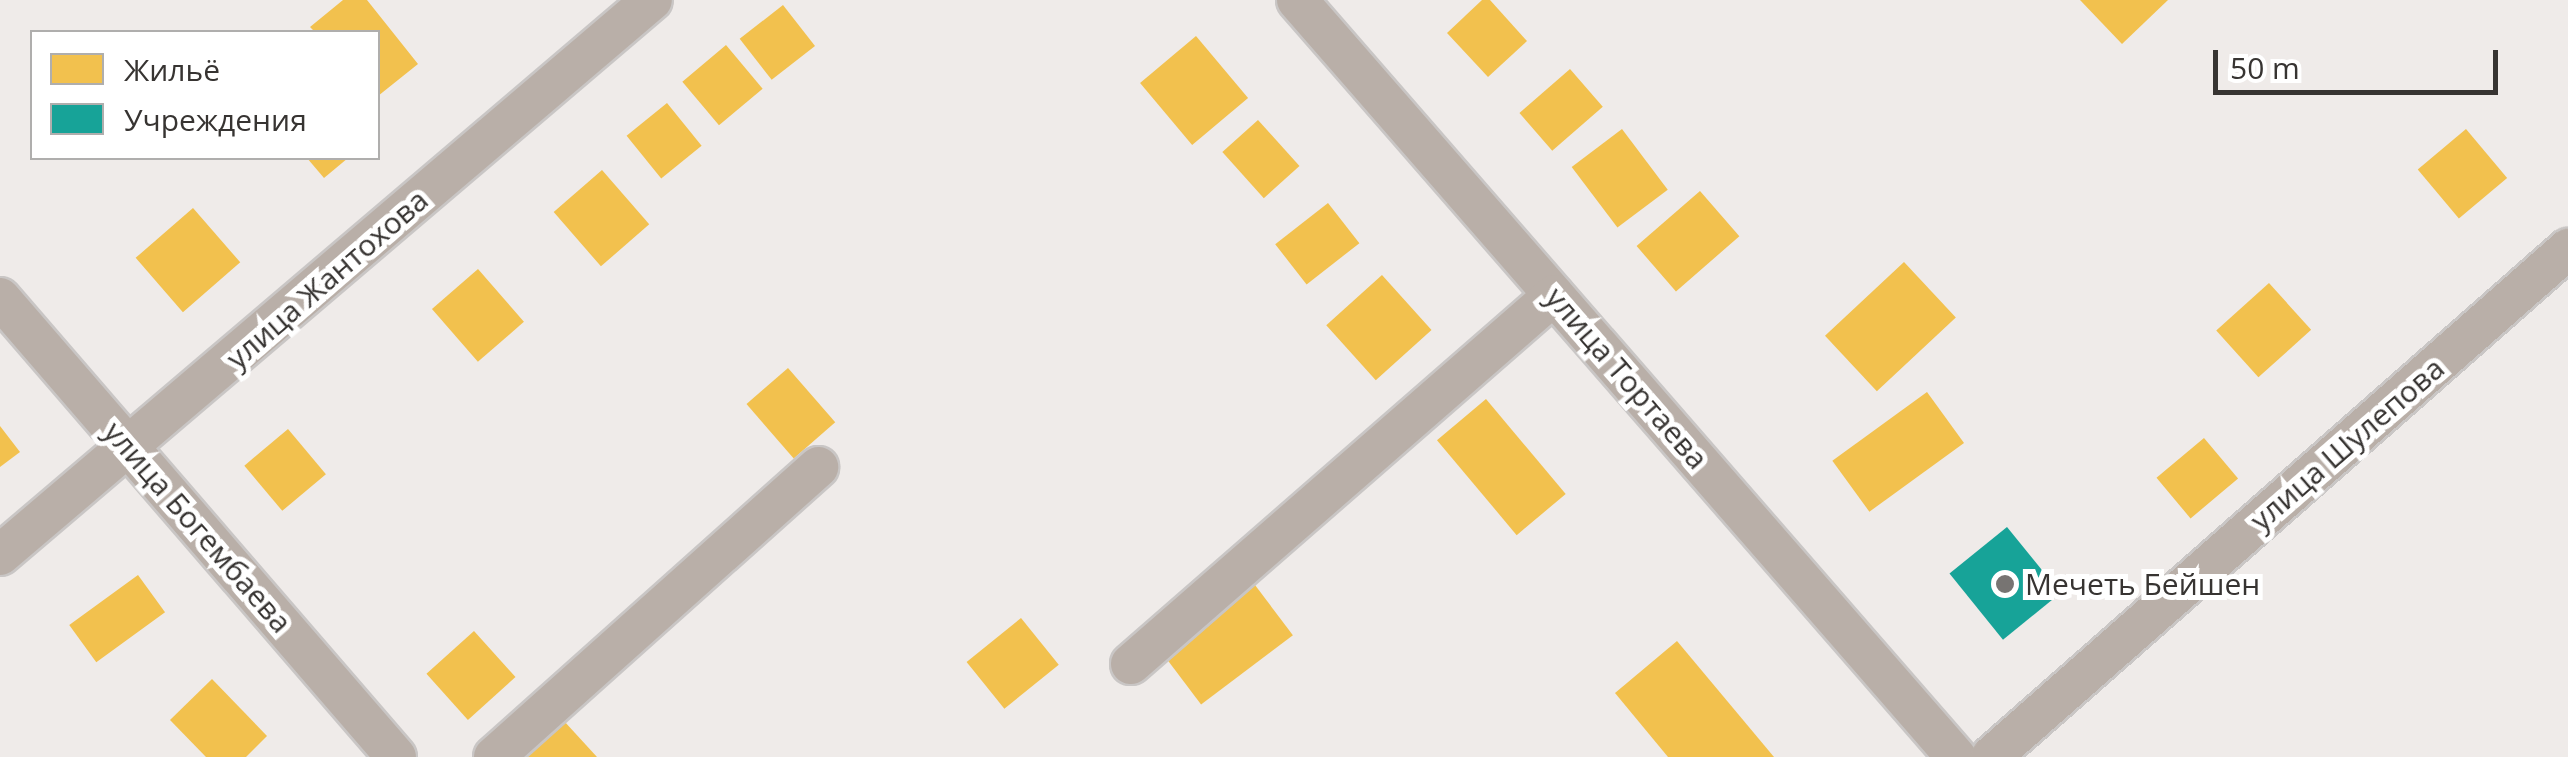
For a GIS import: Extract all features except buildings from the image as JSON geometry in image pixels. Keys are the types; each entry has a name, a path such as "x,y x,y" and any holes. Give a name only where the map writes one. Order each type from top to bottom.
{"street":[{"name":"улица Жантохова","path":"0,555 652,0"},
{"name":"улица Тортаева","path":"1298,0 1956,757"},
{"name":"улица Шулепова","path":"1990,757 2568,250"},
{"path":"1130,664 1554,295"},
{"name":"улица Богембаева","path":"0,298 396,757"},
{"path":"494,757 818,468"}],"place":[{"name":"Мечеть Бейшен","path":"2005,584"}]}
